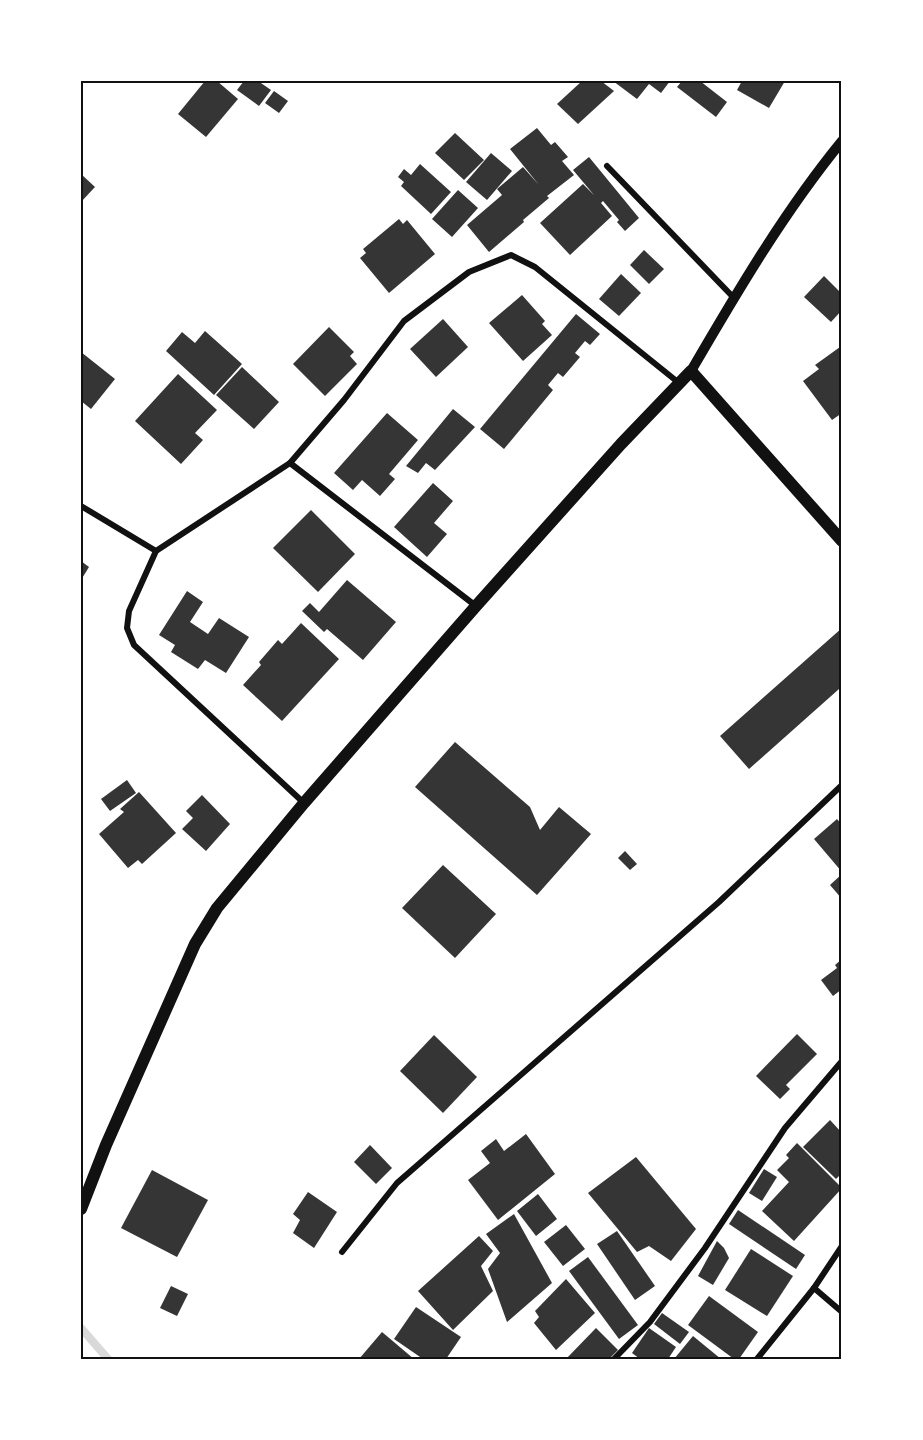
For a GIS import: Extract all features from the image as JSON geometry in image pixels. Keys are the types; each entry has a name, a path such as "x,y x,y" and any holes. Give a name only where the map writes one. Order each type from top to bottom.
{"main road":[{"path":"81,1209 106,1145 195,945 217,908 304,803 476,606 621,444 691,371 842,541"}],"street":[{"path":"691,371 793,205 842,141"},
{"path":"607,166 734,298"},
{"path":"304,803 134,645 127,628 129,611 156,551 290,463 344,400 404,321 469,272 511,255 535,267 680,384"},
{"path":"290,463 476,606"},
{"path":"81,506 156,551"},
{"path":"342,1252 398,1183 719,902 842,785"},
{"path":"614,1359 650,1322 705,1248 786,1128 842,1061"},
{"path":"757,1359 814,1288 842,1246"},
{"path":"814,1288 842,1312"}],"building":[{"path":"205,81 217,81 238,99 206,137 178,114"},
{"path":"244,81 258,81 271,90 259,106 237,90"},
{"path":"582,81 601,81 614,91 578,124 557,104"},
{"path":"613,81 670,81 661,93 649,84 637,99"},
{"path":"682,81 700,81 727,102 716,117 677,87"},
{"path":"742,81 785,81 769,108 737,90"},
{"path":"274,91 288,101 279,113 265,103"},
{"path":"537,128 551,145 555,142 568,157 562,161 574,175 547,196 549,198 489,252 467,225 502,195 497,189 523,167 539,185 510,149"},
{"path":"455,133 484,160 464,180 435,153"},
{"path":"491,153 512,171 487,200 466,182"},
{"path":"589,157 639,218 625,231 603,201 601,203 612,216 570,255 540,223 583,184 594,195 573,170"},
{"path":"420,164 451,192 431,214 401,186 404,182 398,177 404,169 411,175"},
{"path":"81,174 95,187 81,202"},
{"path":"458,190 478,208 452,237 432,219"},
{"path":"399,219 403,224 407,220 435,254 389,293 360,258 366,253 363,249"},
{"path":"644,250 664,269 649,284 630,265"},
{"path":"621,274 641,293 619,316 599,299"},
{"path":"824,276 842,294 842,310 831,322 804,297"},
{"path":"522,295 545,321 542,324 552,335 523,361 489,323"},
{"path":"576,314 600,334 590,345 585,341 575,353 580,357 563,377 558,373 548,385 553,390 504,449 480,429"},
{"path":"443,319 468,347 436,377 410,349"},
{"path":"329,327 354,352 350,356 357,364 325,396 293,364"},
{"path":"205,331 242,364 214,395 166,351 182,332 195,343"},
{"path":"840,347 842,350 842,413 832,420 803,381 819,369 815,365"},
{"path":"81,352 115,379 91,409 81,401"},
{"path":"242,367 279,402 254,429 216,395"},
{"path":"178,374 217,410 195,433 203,440 181,464 135,421"},
{"path":"453,409 475,427 435,470 426,463 418,473 406,466"},
{"path":"387,413 418,440 389,474 395,479 380,496 362,480 353,490 334,473"},
{"path":"433,483 453,501 434,523 447,534 427,557 394,527"},
{"path":"311,510 355,554 318,592 273,548"},
{"path":"81,561 89,567 81,580"},
{"path":"347,580 396,622 363,660 327,629 324,632 302,611 310,603 319,612"},
{"path":"187,591 203,602 190,622 208,634 219,618 249,637 226,673 205,660 198,669 171,652 175,645 159,635"},
{"path":"301,623 339,659 282,721 243,685 261,665 259,662 278,640 282,644"},
{"path":"842,628 842,692 839,689 749,769 720,736"},
{"path":"455,742 530,807 540,830 559,807 591,834 537,895 415,787"},
{"path":"127,780 136,793 110,811 101,799"},
{"path":"139,792 176,833 142,864 138,860 128,868 99,834 124,812 120,809"},
{"path":"202,795 230,824 206,851 182,829 193,818 186,811"},
{"path":"837,819 842,825 842,872 814,839"},
{"path":"625,851 637,864 630,870 618,858"},
{"path":"443,865 496,914 455,958 402,908"},
{"path":"842,874 842,899 830,885"},
{"path":"842,959 842,989 833,996 821,980 837,968 835,965"},
{"path":"797,1034 817,1054 786,1085 790,1089 780,1099 756,1076"},
{"path":"434,1035 477,1077 443,1113 400,1071"},
{"path":"830,1120 842,1133 842,1173 836,1179 803,1147"},
{"path":"526,1134 555,1174 498,1220 468,1180 490,1163 481,1151 496,1139 504,1151"},
{"path":"797,1143 842,1188 794,1241 762,1211 789,1182 777,1170 789,1158 786,1155"},
{"path":"370,1145 392,1168 376,1184 354,1162"},
{"path":"636,1157 696,1229 671,1261 649,1246 637,1252 588,1193"},
{"path":"764,1169 777,1177 762,1201 749,1193"},
{"path":"152,1170 208,1200 177,1257 121,1228"},
{"path":"308,1192 337,1212 314,1248 293,1233 300,1220 293,1214"},
{"path":"538,1194 557,1219 536,1236 517,1211"},
{"path":"738,1210 805,1255 796,1269 729,1224"},
{"path":"514,1214 552,1283 507,1322 488,1269 500,1253 486,1234"},
{"path":"566,1225 585,1249 563,1266 544,1242"},
{"path":"617,1231 655,1286 635,1300 597,1244"},
{"path":"479,1236 493,1251 481,1266 493,1291 453,1330 418,1291"},
{"path":"717,1241 729,1258 713,1285 698,1276"},
{"path":"751,1249 793,1276 767,1316 725,1290"},
{"path":"588,1257 638,1325 619,1339 569,1271"},
{"path":"566,1279 595,1313 556,1350 534,1323 539,1317 535,1311"},
{"path":"171,1286 188,1294 177,1316 160,1308"},
{"path":"709,1296 758,1332 739,1359 734,1359 688,1325"},
{"path":"416,1307 461,1337 446,1359 423,1359 394,1339"},
{"path":"662,1313 689,1332 680,1344 654,1324"},
{"path":"596,1328 618,1350 609,1359 566,1359"},
{"path":"649,1328 676,1347 668,1359 640,1359 632,1353"},
{"path":"382,1332 414,1359 359,1359"},
{"path":"693,1336 721,1359 674,1359"}],"waterway":[{"path":"81,1328 108,1359"}]}
